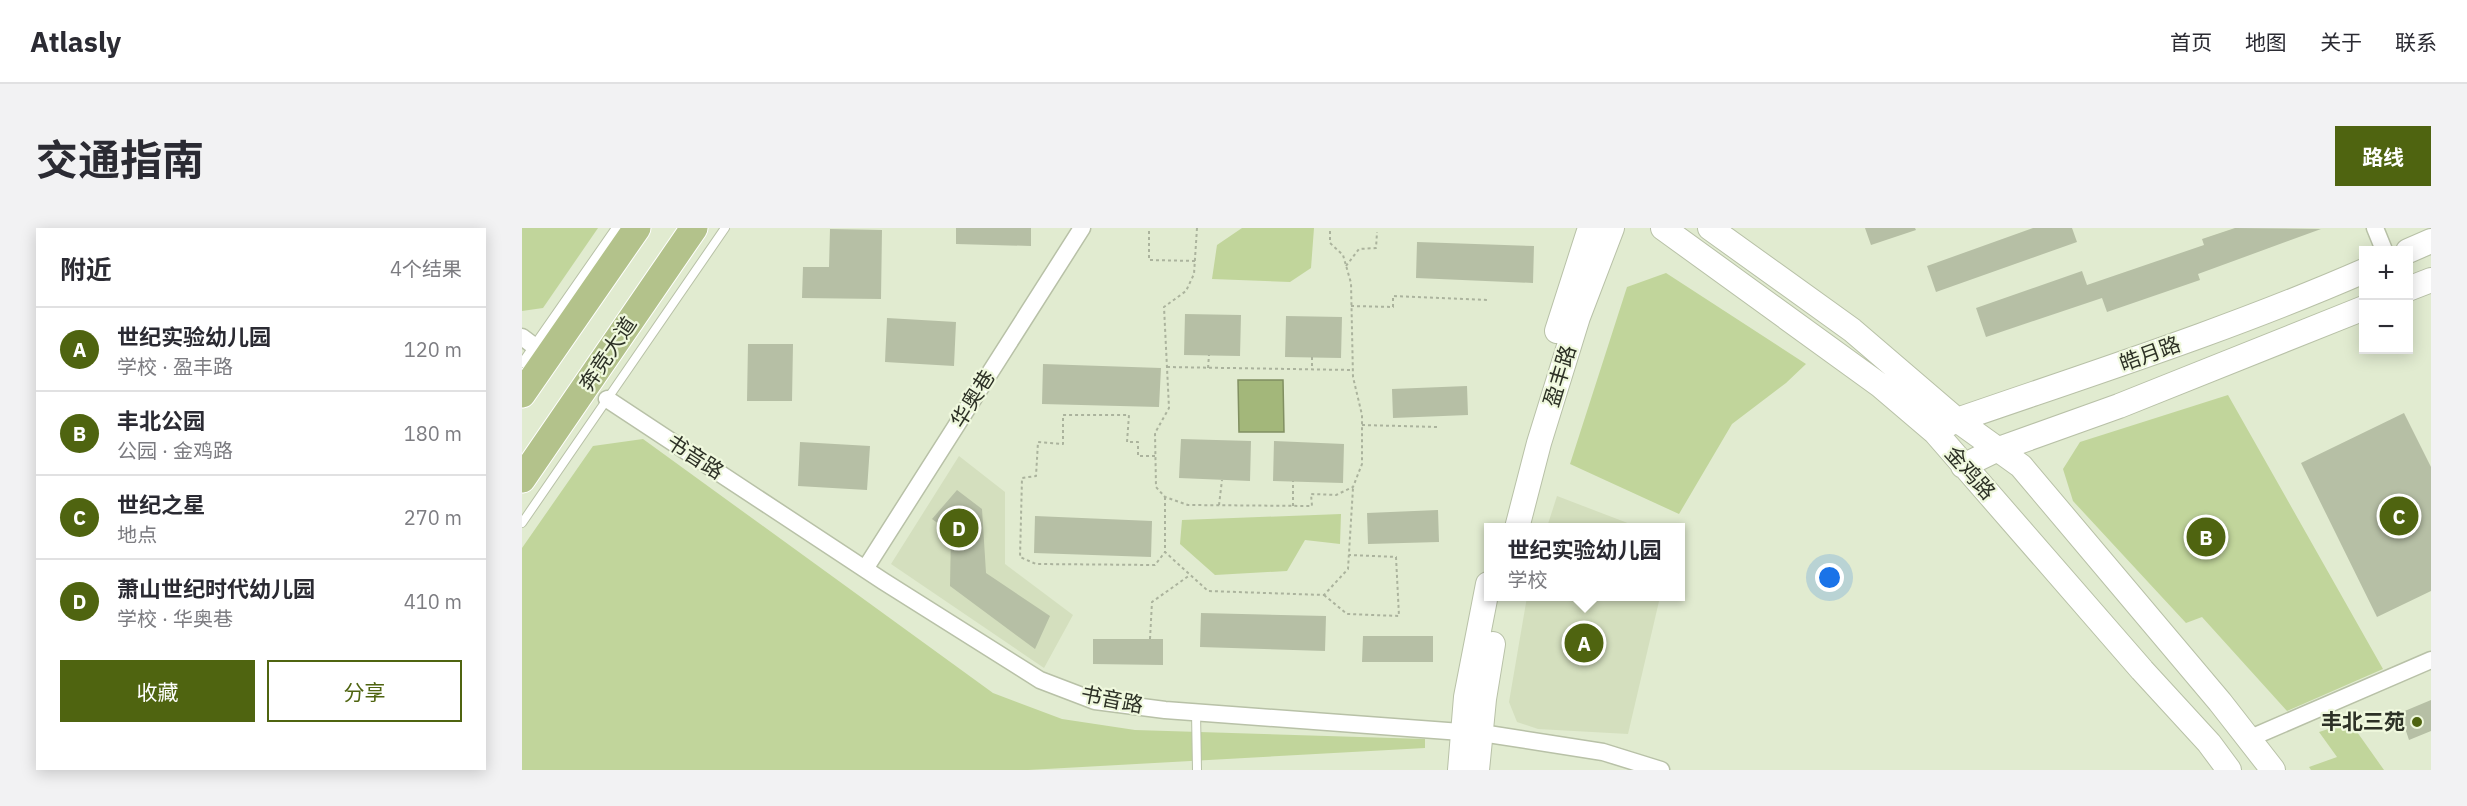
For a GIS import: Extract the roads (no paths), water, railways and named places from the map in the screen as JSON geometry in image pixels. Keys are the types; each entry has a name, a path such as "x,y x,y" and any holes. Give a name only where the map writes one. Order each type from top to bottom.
{"main road":[{"path":"522,394 637,228"},
{"name":"奔竞大道","path":"522,479 694,228"},
{"name":"盈丰路","path":"1503,523 1524,438 1590,228"},
{"name":"盈丰路","path":"1518,523 1539,443 1578,317 1612,228"},
{"name":"金鸡路","path":"1663,228 1881,386 1935,432 2142,670 2209,743 2229,770"},
{"name":"金鸡路","path":"1710,228 1852,330 1957,420 2021,466 2111,571 2273,770"},
{"path":"2413,249 2431,241"},
{"name":"皓月路","path":"1935,432 1957,420 2142,357 2306,296 2359,273"},
{"path":"2413,287 2431,280"},
{"name":"皓月路","path":"1963,466 1996,450 2119,406 2359,310"},
{"path":"1477,770 1466,697 1485,601"},
{"path":"1460,770 1484,699 1500,601"}],"street":[{"name":"华奥巷","path":"865,569 1082,228"},
{"path":"2375,228 2382,246"},
{"name":"书音路","path":"607,399 1040,681 1095,702 1471,733 1603,752 1661,770"},
{"path":"2248,739 2431,660"}],"lane":[{"path":"522,363 528,342 616,228"},
{"path":"522,523 725,228"},
{"path":"1196,712 1197,770"}],"place":[{"name":"世纪之星","path":"2399,516"},
{"name":"萧山世纪时代幼儿园","path":"959,528"},
{"name":"丰北公园","path":"2206,537"},
{"name":"世纪实验幼儿园","path":"1584,643"},
{"name":"丰北三苑","path":"2417,722"}]}
